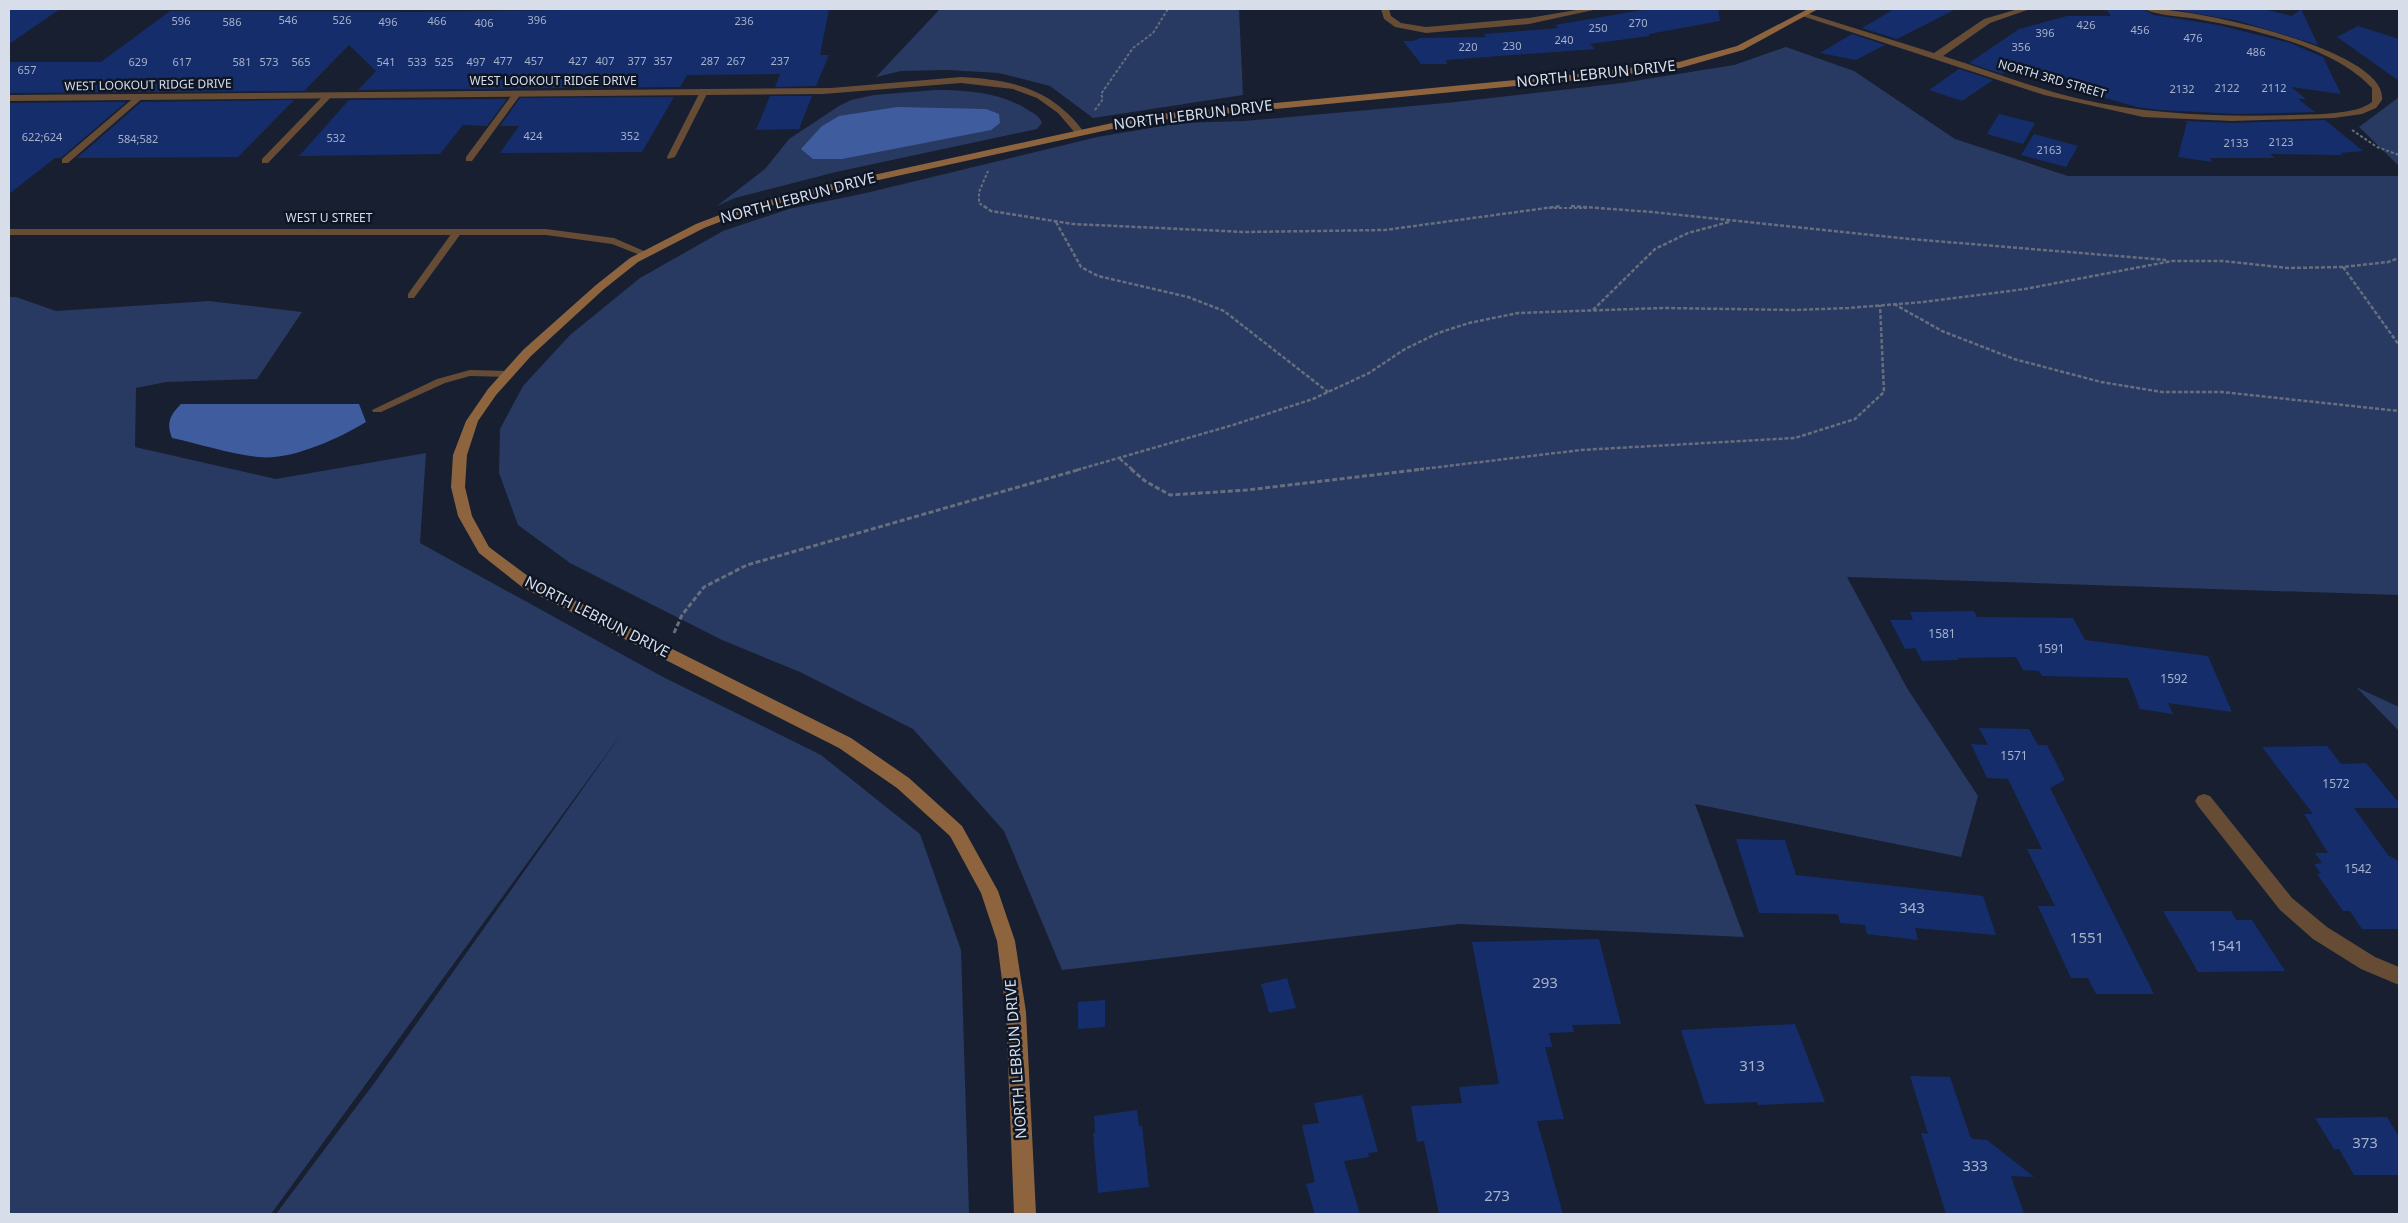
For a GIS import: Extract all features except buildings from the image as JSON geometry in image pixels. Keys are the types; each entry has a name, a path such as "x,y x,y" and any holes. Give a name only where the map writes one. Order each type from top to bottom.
{"street":[{"path":"1385,9 1387,17 1398,25 1426,30 1530,21 1594,9"},
{"name":"NORTH LEBRUN DRIVE","path":"1025,1214 1016,1012 1006,941 989,891 956,831 903,783 845,743 527,583 484,550 465,516 458,487 460,455 472,421 492,392 527,353 600,286 645,254 700,226 738,211 823,189 1149,118 1205,111 1569,78 1680,65 1740,48 1814,9"},
{"path":"1935,57 1987,21 2026,9"},
{"name":"NORTH 3RD STREET","path":"1803,15 2058,96 2132,112 2209,117 2334,116 2359,113 2373,106 2378,101 2376,88 2357,68 2324,52 2266,34 2194,16 2149,9"},
{"name":"WEST LOOKOUT RIDGE DRIVE","path":"9,98 850,90 942,80 982,82 1013,87 1035,94 1056,104 1071,118 1079,132"},
{"name":"WEST U STREET","path":"9,232 546,232 614,241 645,254"},
{"path":"2204,801 2286,904 2320,933 2368,963 2399,976"}],"lane":[{"path":"672,157 704,92"},
{"path":"469,159 518,94"},
{"path":"266,162 329,96"},
{"path":"66,161 140,97"},
{"path":"411,296 457,232"},
{"path":"378,410 441,381 470,373 508,374"}],"path":[{"path":"1071,118 1093,114 1104,99 1101,94 1134,48 1153,34 1168,9"},
{"path":"2334,116 2366,140 2392,154 2399,160"},
{"path":"987,152 989,168 979,192 979,203 991,211 1055,221 1245,232 1385,230 1565,206 1652,212 1910,239 2172,261 2222,261 2288,268 2343,267 2388,262 2399,258"},
{"path":"2392,154 2399,155"},
{"path":"1055,221 1069,250 1081,267 1098,276 1188,297 1224,311 1328,392"},
{"path":"1592,311 1655,249 1688,233 1732,221"},
{"path":"666,652 682,615 704,587 747,565 1233,425 1328,392 1369,373 1421,341 1438,333 1469,323 1518,313 1663,308 1794,310 1894,304 2024,289 2172,261"},
{"path":"2343,267 2399,345"},
{"path":"1894,304 1942,331 2014,359 2101,382 2162,392 2222,392 2399,411"},
{"path":"1120,458 1144,481 1170,494 1247,490 1581,450 1795,438 1855,419 1884,392 1880,305"}],"shaded area":[{"path":"940,9 1239,9 1243,95 1093,118 1050,86 999,73 947,70 901,71 876,77"},
{"path":"1786,47 1854,71 1955,139 2068,176 2399,176 2399,595 1847,577 1907,688 1978,796 1961,857 1695,804 1744,937 1459,924 1062,970 1004,831 913,729 800,672 722,640 570,563 518,525 499,473 500,429 523,386 570,335 640,278 723,231 789,209 866,193 1097,137 1180,123 1244,121 1446,103 1622,83 1734,65"},
{"path":"935,90 983,93 1006,99 1040,118 1042,123 1037,129 836,172 735,198 717,206 765,169 789,139 839,106 851,100 874,95"},
{"path":"2399,97 2399,166 2359,127"},
{"path":"897,107 986,109 999,114 1000,123 991,130 842,159 813,159 801,149 822,126 839,116"},
{"path":"9,297 16,297 56,311 209,301 302,312 257,379 166,382 136,388 135,447 276,479 426,453 420,543 663,677 821,755 920,834 961,950 969,1214 276,1214 375,1082 625,729 271,1214 9,1214"},
{"path":"181,404 359,404 366,422 328,442 299,452 271,457 247,456 172,438 169,428 170,419"},
{"path":"2356,687 2399,707 2399,731"}]}
